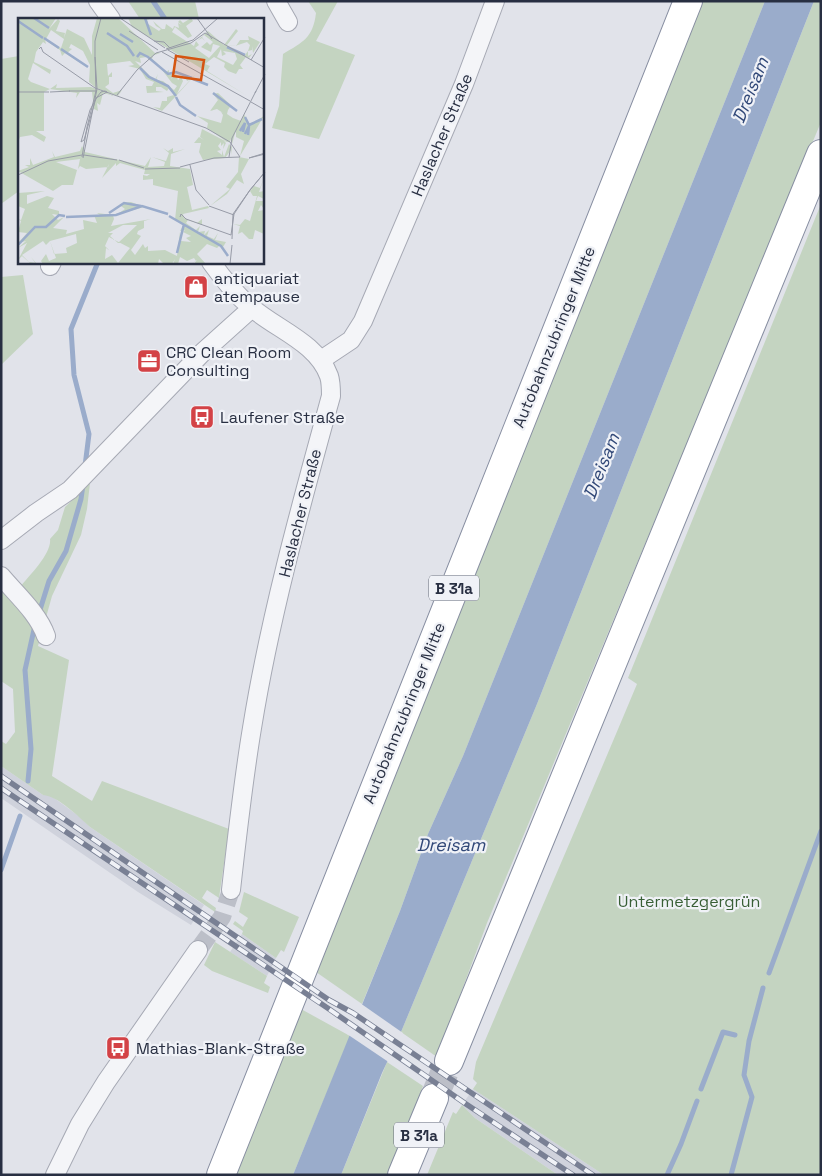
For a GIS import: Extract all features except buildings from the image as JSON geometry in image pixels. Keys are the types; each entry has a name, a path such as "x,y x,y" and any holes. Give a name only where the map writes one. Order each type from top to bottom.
{"highway":[{"name":"Autobahnzubringer Mitte","path":"221,1175 688,1"},
{"path":"449,1061 821,154"},
{"name":"B 31a","path":"402,1175 434,1098"}],"street":[{"path":"98,1 110,18"},
{"path":"276,1 288,22"},
{"name":"Haslacher Straße","path":"231,890 252,728 285,569 331,396 330,378 321,360 352,340 363,321 464,84 495,1"},
{"path":"212,264 226,283 252,308 308,346 321,360"},
{"path":"1,540 73,487 203,352 252,308"},
{"path":"1,576 34,614 45,632"},
{"path":"54,1175 80,1124 106,1082 198,950"}],"shaded area":[{"path":"1,766 43,795 50,795 80,817 90,827 204,905 191,925 138,892 1,798"},
{"path":"242,934 276,958 267,976 230,952"},
{"path":"473,1089 604,1175 558,1175 475,1118 462,1105"}],"green space":[{"path":"128,1 195,1 199,18 139,18"},
{"path":"308,1 338,1 316,41 355,55 319,139 272,128 279,106 283,54 310,34 315,21 316,13"},
{"path":"703,1 765,1 463,756 428,834 400,911 362,1004 316,972"},
{"path":"814,1 821,1 821,122 487,923 437,1057 401,1032 537,704"},
{"path":"18,56 18,192 1,204 1,59"},
{"name":"Untermetzgergrün","path":"821,204 821,1175 604,1175 473,1089 477,1083 473,1079 476,1062 637,684 628,678"},
{"path":"23,275 33,334 1,365 1,277"},
{"path":"90,483 81,535 52,596 38,646 69,660 52,776 92,801 102,781 229,829 219,898 207,890 202,898 216,908 215,912 90,827 62,803 43,795 1,766 1,741 6,744 15,732 13,689 1,681 1,588 21,586 30,576 48,551 50,539 58,530 65,507"},
{"path":"244,892 299,917 284,952 281,950 276,958 242,934 243,931 233,924 235,921 243,927 248,918 239,912"},
{"path":"215,942 267,976 264,983 270,987 268,993 212,971 204,965"},
{"path":"301,1009 350,1036 293,1175 235,1175"},
{"path":"387,1062 423,1086 388,1175 341,1175"},
{"path":"462,1105 475,1118 558,1175 427,1175 453,1112 456,1114"}],"water":[{"name":"Dreisam","path":"765,1 814,1 537,704 341,1175 293,1175 400,911 428,834 463,756"}],"pier":[{"path":"360,1003 403,1033 390,1063 347,1034"}],"waterway":[{"path":"153,1 164,18"},
{"path":"85,466 89,434 74,375 71,329 97,264"},
{"path":"39,613 49,581 66,551 81,499 83,485"},
{"path":"28,781 31,749 25,670 35,625"},
{"path":"1,870 20,816"},
{"path":"769,973 821,831"},
{"path":"731,1175 752,1097 744,1075 749,1041 763,988"},
{"path":"701,1089 723,1032 735,1035"},
{"path":"667,1175 697,1101"}],"tunnel":[{"path":"198,950 222,917 231,890"},
{"path":"434,1098 449,1061"}],"railway":[{"path":"1,776 329,1000 353,1013 593,1175"},
{"path":"1,788 573,1175"}],"place":[{"name":"antiquariat atempause","path":"196,287"},
{"name":"CRC Clean Room Consulting","path":"149,361"},
{"name":"Laufener Straße","path":"202,417"},
{"name":"Mathias-Blank-Straße","path":"118,1048"}]}
